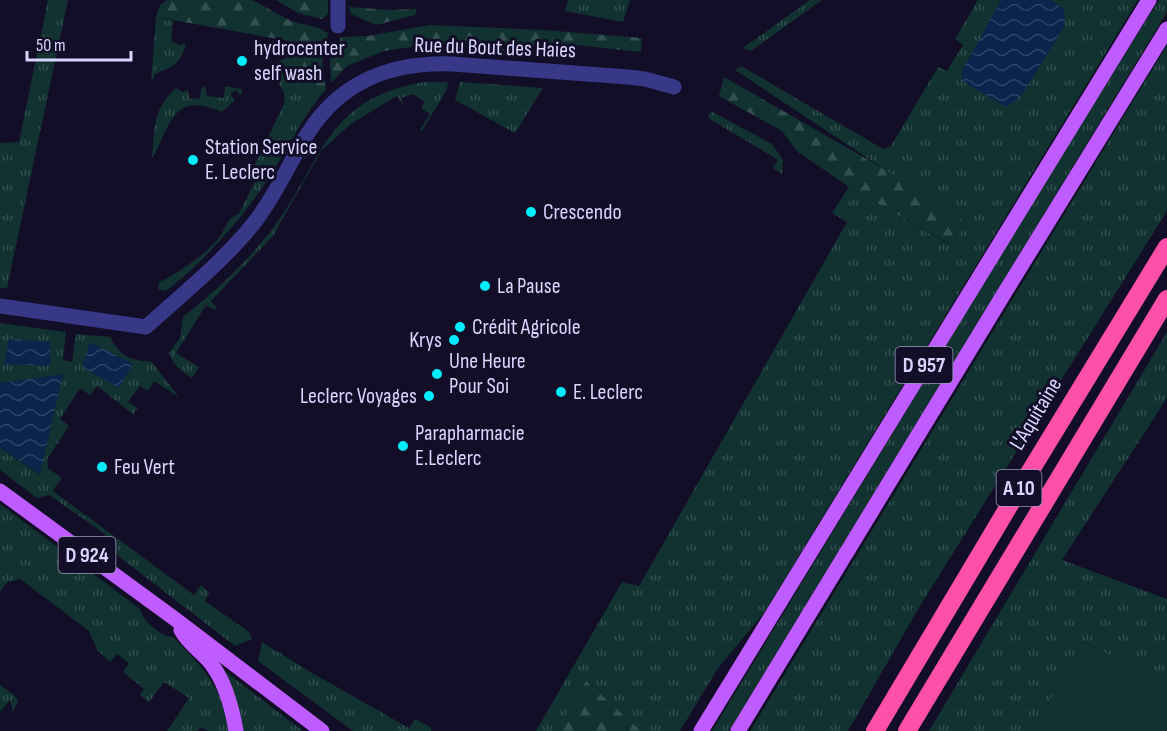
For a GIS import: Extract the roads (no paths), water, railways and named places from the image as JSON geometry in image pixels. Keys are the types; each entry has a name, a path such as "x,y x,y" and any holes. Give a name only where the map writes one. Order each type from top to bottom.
{"highway":[{"name":"L'Aquitaine","path":"875,731 1008,506 1167,247"},
{"name":"A 10","path":"907,731 1167,299"}],"main road":[{"name":"D 957","path":"701,731 1149,0"},
{"name":"D 957","path":"738,731 1167,29"},
{"name":"D 924","path":"0,491 175,619 322,731"},
{"path":"175,619 186,640 210,663 225,688 236,731"}],"street":[{"path":"338,27 339,0"},
{"name":"Rue du Bout des Haies","path":"0,306 146,327 215,266 254,222 278,188 308,134 330,106 361,82 384,72 406,65 452,64 628,77 674,87"}],"water":[{"path":"1001,0 1051,0 1064,9 1065,25 1022,95 1006,107 961,80 963,69"},
{"path":"9,339 50,342 50,366 4,364"},
{"path":"90,342 133,364 119,388 82,367"},
{"path":"63,374 40,474 0,448 0,383"}],"place":[{"name":"hydrocenter self wash","path":"242,61"},
{"name":"Station Service E. Leclerc","path":"193,160"},
{"name":"Crescendo","path":"531,212"},
{"name":"La Pause","path":"485,286"},
{"name":"Crédit Agricole","path":"460,327"},
{"name":"Krys","path":"454,340"},
{"name":"Une Heure Pour Soi","path":"437,374"},
{"name":"E. Leclerc","path":"561,392"},
{"name":"Leclerc Voyages","path":"429,396"},
{"name":"Parapharmacie E.Leclerc","path":"403,446"},
{"name":"Feu Vert","path":"102,467"}]}
